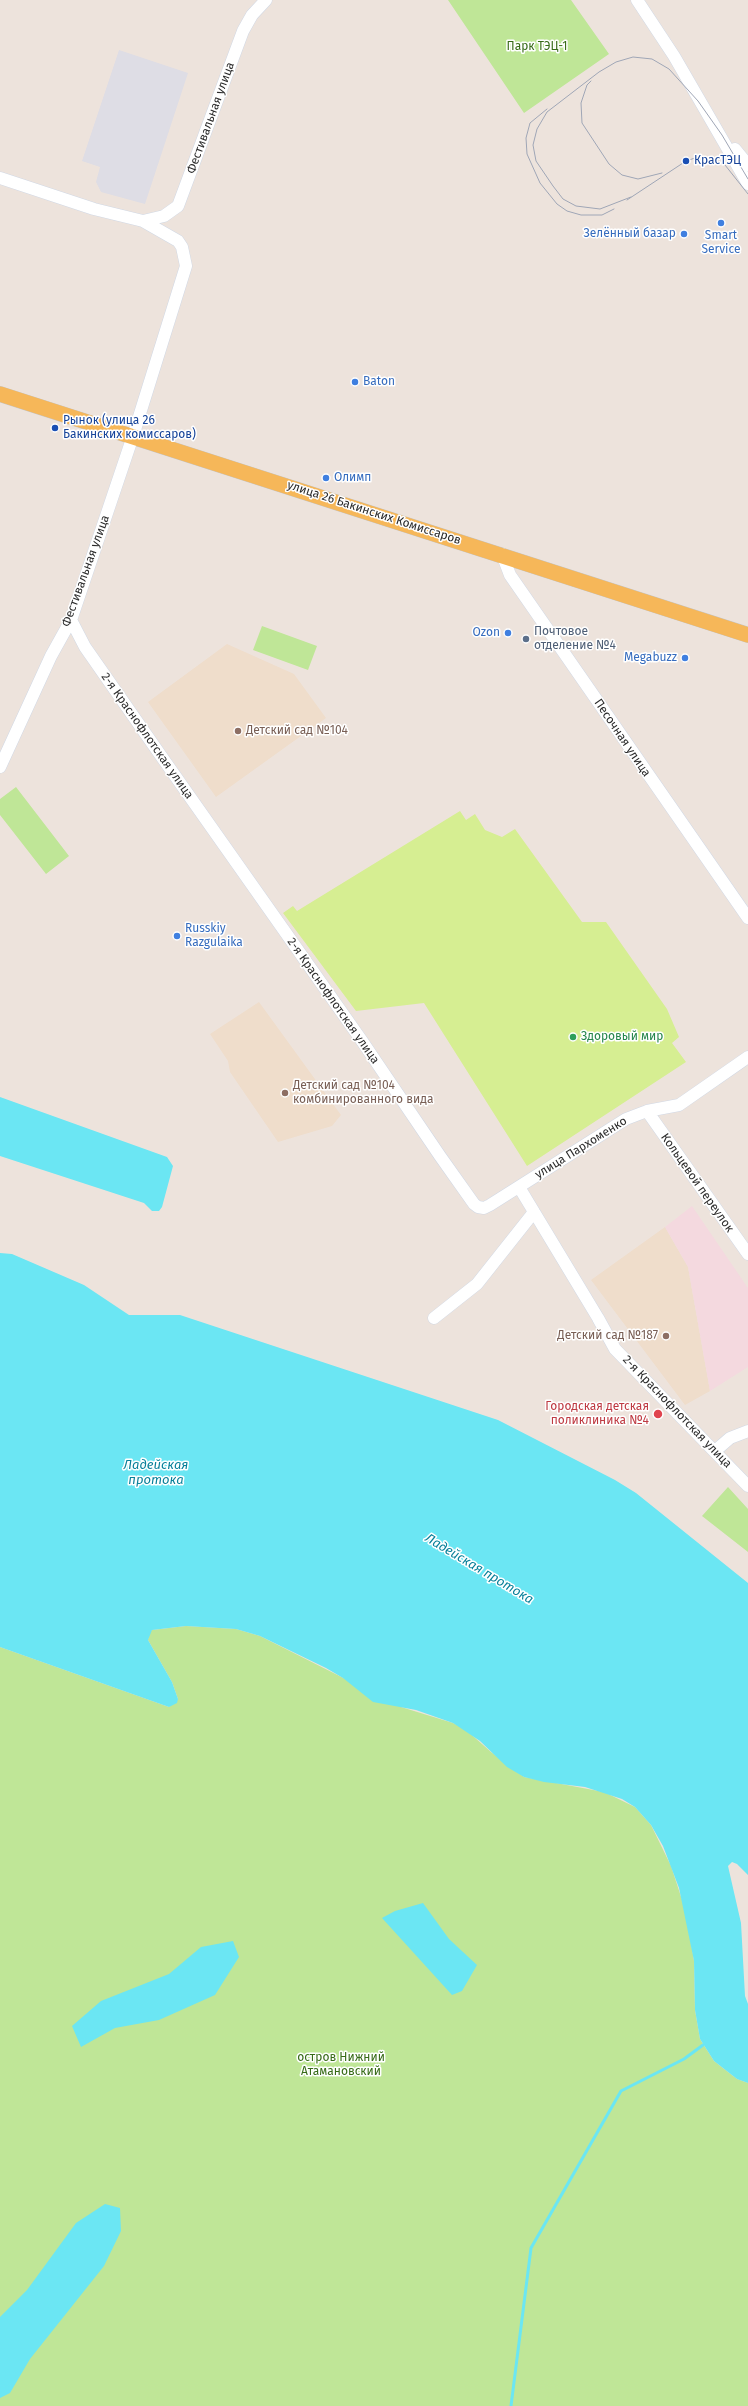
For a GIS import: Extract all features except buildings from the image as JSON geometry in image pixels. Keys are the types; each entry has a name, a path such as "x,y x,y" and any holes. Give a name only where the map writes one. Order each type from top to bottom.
{"main road":[{"name":"улица 26 Бакинских Комиссаров","path":"0,394 502,554 748,635"}],"street":[{"name":"Фестивальная улица","path":"143,220 164,216 178,206 242,31 252,15 266,0"},
{"path":"636,0 697,88 740,157 748,165"},
{"path":"674,56 748,184"},
{"path":"0,178 94,208 143,220"},
{"name":"Фестивальная улица","path":"0,767 51,656 70,620 133,436 186,266 182,247 178,241 143,220"},
{"name":"Песочная улица","path":"502,554 510,575 748,918"},
{"name":"2-я Краснофлотская улица","path":"70,620 85,647 474,1204 484,1208 519,1187 615,1349 748,1486"},
{"name":"улица Пархоменко","path":"519,1187 626,1119 647,1111 679,1104 748,1057"},
{"name":"Кольцевой переулок","path":"647,1111 748,1254"},
{"path":"434,1318 477,1284 534,1212"},
{"path":"715,1451 730,1438 748,1431"}],"shaded area":[{"path":"119,50 188,73 145,204 101,192 96,182 100,167 82,161"},
{"name":"Детский сад №104","path":"227,644 294,674 326,718 216,797 148,702"},
{"name":"Детский сад №104 комбинированного вида","path":"259,1002 341,1115 332,1126 278,1142 230,1072 228,1061 210,1034"},
{"path":"692,1206 748,1288 748,1367 710,1391 688,1267 665,1227"},
{"name":"Детский сад №187","path":"665,1227 688,1267 710,1391 685,1405 591,1280"}],"green space":[{"name":"Парк ТЭЦ-1","path":"448,0 571,0 609,54 524,113"},
{"path":"262,626 317,646 308,670 253,650"},
{"path":"16,787 69,856 46,874 0,815 0,799"},
{"path":"460,811 466,820 475,814 485,830 502,837 515,829 582,922 606,922 667,1009 679,1037 672,1043 686,1062 527,1166 424,1003 356,1011 283,913 293,906 297,911"},
{"path":"728,1487 748,1509 748,1552 702,1516"},
{"name":"остров Нижний Атамановский","path":"186,1626 236,1629 260,1636 401,1707 453,1723 465,1729 491,1752 524,1777 604,1792 635,1807 651,1825 671,1866 686,1912 694,1961 695,2010 700,2039 714,2061 737,2079 748,2083 748,2406 0,2406 0,1647 169,1707 178,1699 172,1682 148,1640 149,1632 152,1630"}],"water":[{"path":"0,1097 167,1157 173,1166 162,1207 159,1211 152,1211 144,1203 0,1156"},
{"name":"Ладейская протока","path":"0,1253 12,1254 84,1285 129,1315 180,1315 498,1420 615,1480 636,1493 748,1583 748,1875 737,1864 732,1862 728,1866 741,1923 745,1996 748,2004 748,2083 737,2079 714,2061 700,2039 695,2010 694,1961 679,1888 663,1846 651,1825 635,1807 622,1799 585,1787 544,1782 524,1777 507,1767 480,1741 453,1723 416,1710 373,1702 343,1678 326,1668 260,1636 236,1629 186,1626 152,1630 148,1640 172,1682 178,1699 177,1703 169,1707 0,1647"},
{"path":"423,1903 449,1939 477,1965 462,1991 452,1995 382,1918 395,1911"},
{"path":"233,1941 239,1957 215,1995 159,2020 115,2028 81,2047 72,2026 101,2001 169,1974 201,1947"},
{"path":"105,2204 120,2208 121,2231 104,2266 30,2359 10,2393 0,2398 0,2317 27,2290 76,2223"}],"waterway":[{"path":"511,2406 531,2248 621,2091 684,2059 703,2045"}],"tram line":[{"path":"631,197 600,209 576,206 563,199 553,186 536,161 533,145 537,129 547,112 599,72 616,62 633,57 652,59 669,69 698,101 722,135 748,179"},
{"path":"591,81 587,85 581,103 582,123 609,164 622,175 638,179 662,173"},
{"path":"547,109 530,123 526,138 527,154 540,183 557,204 567,211 581,215 602,215 614,209"},
{"path":"627,200 686,161 698,157 713,160 725,165 748,194"}],"place":[{"name":"КрасТЭЦ","path":"686,161"},
{"name":"Smart Service","path":"721,223"},
{"name":"Зелённый базар","path":"684,234"},
{"name":"Baton","path":"355,382"},
{"name":"Рынок (улица 26 Бакинских комиссаров)","path":"55,428"},
{"name":"Олимп","path":"326,478"},
{"name":"Ozon","path":"508,633"},
{"name":"Почтовое отделение №4","path":"526,639"},
{"name":"Megabuzz","path":"685,658"},
{"name":"Детский сад №104","path":"238,731"},
{"name":"Russkiy Razgulaika","path":"177,936"},
{"name":"Здоровый мир","path":"573,1037"},
{"name":"Детский сад №104 комбинированного вида","path":"285,1093"},
{"name":"Детский сад №187","path":"666,1336"},
{"name":"Городская детская поликлиника №4","path":"658,1414"}]}
